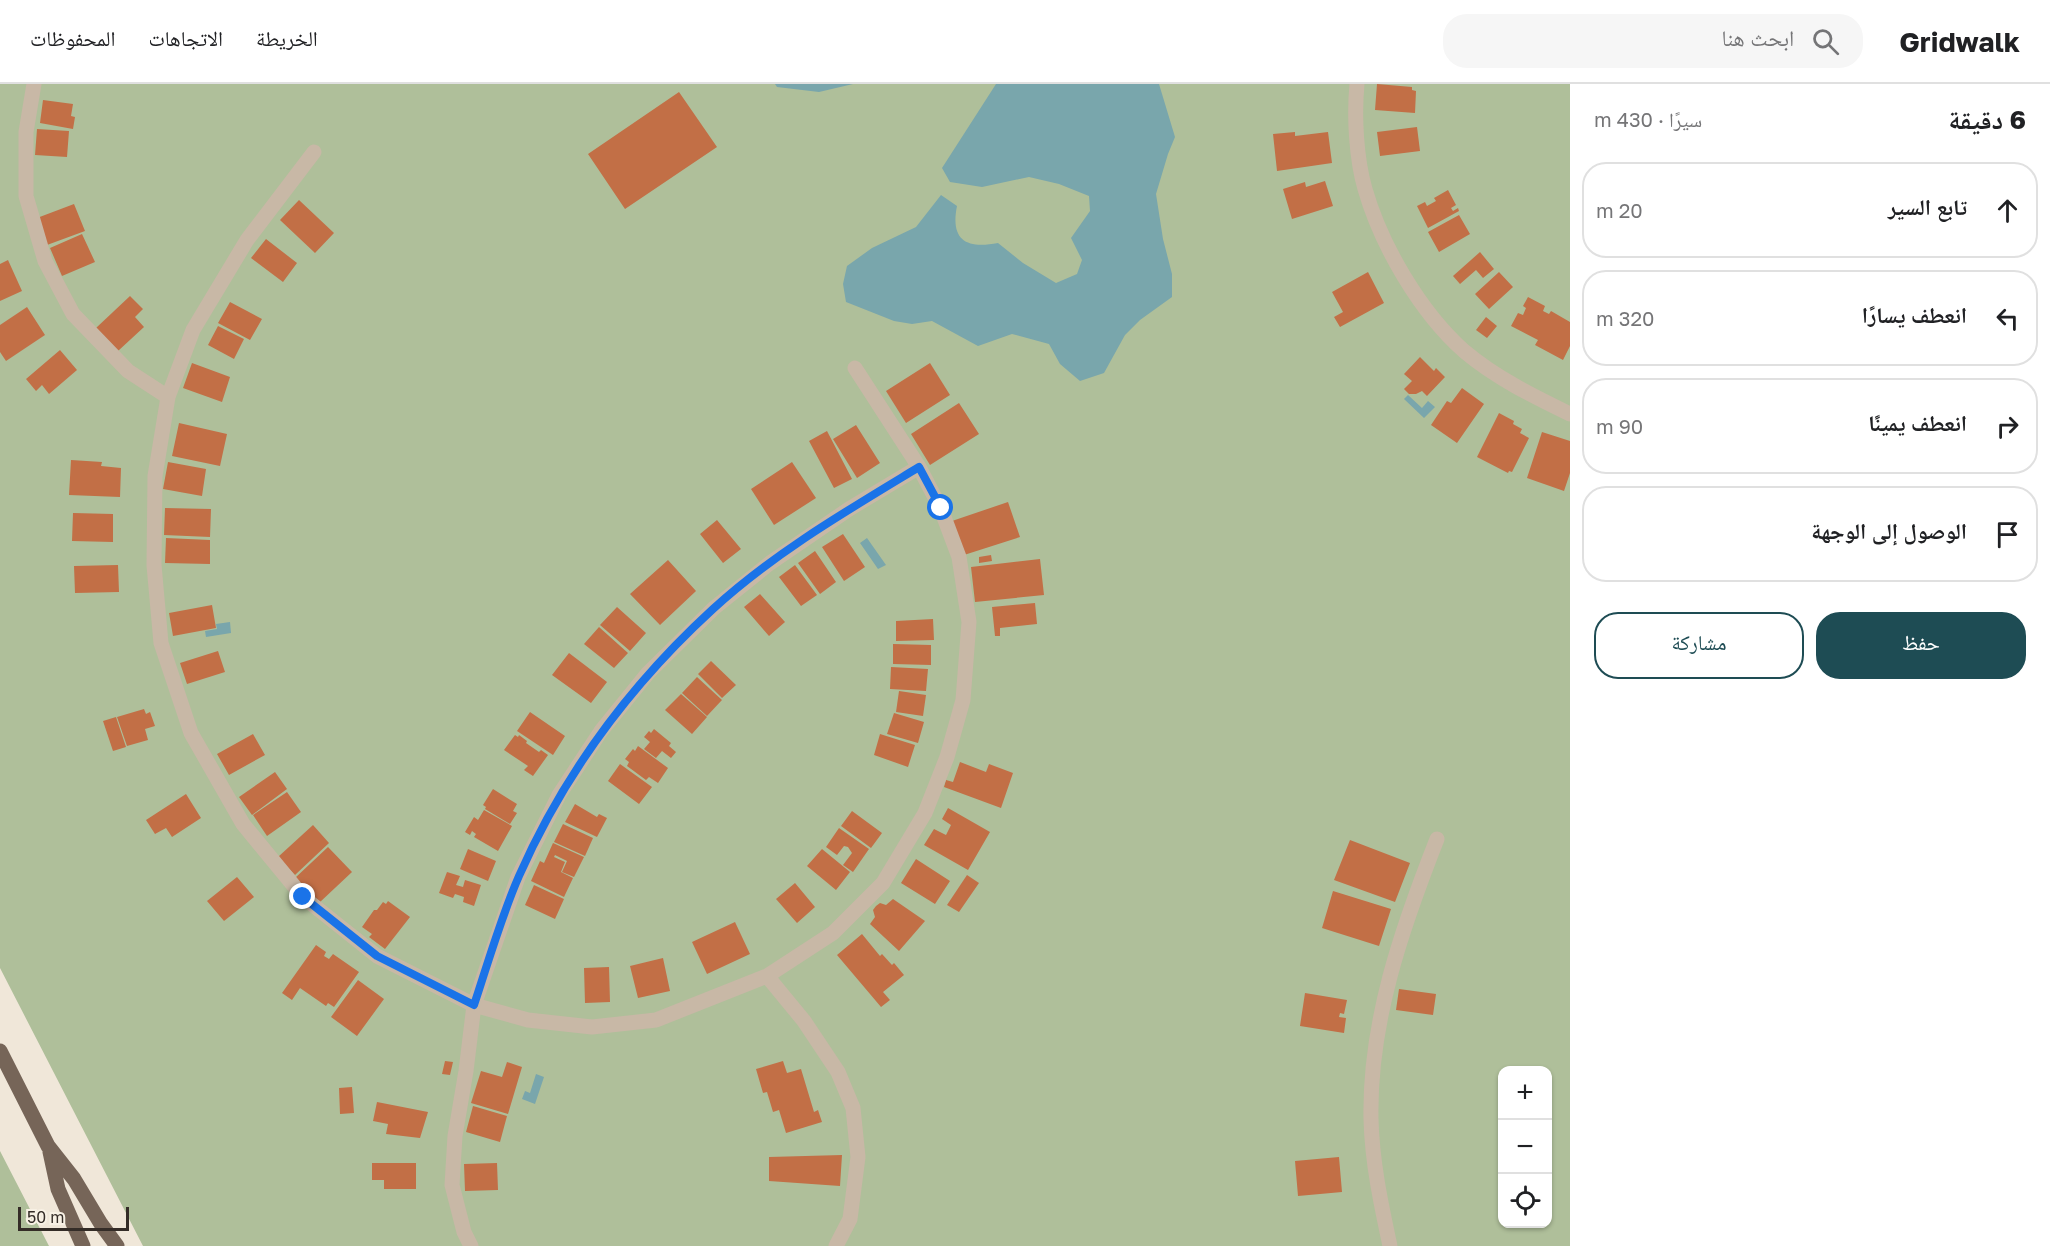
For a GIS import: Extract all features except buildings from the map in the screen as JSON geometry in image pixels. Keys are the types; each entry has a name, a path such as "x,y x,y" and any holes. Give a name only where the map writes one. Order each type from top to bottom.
{"main road":[{"path":"0,1051 48,1146 75,1179 101,1224 117,1246"},
{"path":"48,1146 58,1189 83,1246"}],"street":[{"path":"34,84 26,132 26,196 45,261 73,314 128,371 168,397"},
{"path":"1357,84 1359,149 1365,188 1380,229 1404,276 1437,322 1464,351 1509,384 1570,414"},
{"path":"314,152 248,240 193,330 168,397 155,476 154,565 161,644 191,733 243,824 303,897 377,956 474,1005 528,1020 592,1027 656,1020 767,976 833,933 883,883 925,813 947,758 963,700 969,622 958,557 941,508 919,467 855,368"},
{"path":"471,1246 464,1232 452,1185 455,1136 474,1005 518,877 559,795 602,731 648,673 714,608 770,563 849,509 919,467"},
{"path":"1390,1246 1376,1176 1371,1119 1374,1058 1386,995 1405,925 1437,839"},
{"path":"767,976 804,1022 838,1072 853,1108 858,1157 850,1219 836,1246"}],"green space":[{"path":"0,84 1570,84 1570,1246 143,1246 0,968"},
{"path":"0,1151 49,1246 0,1246"}],"water":[{"path":"775,84 853,84 819,92 777,87"},
{"path":"996,84 1159,84 1175,137 1156,194 1163,239 1172,274 1172,297 1140,320 1125,335 1104,373 1080,381 1060,364 1049,344 1012,334 978,346 932,321 912,324 894,321 846,302 843,284 847,266 872,248 916,227 941,195 957,206 956,227 963,240 978,245 998,243 1023,263 1056,283 1077,274 1082,260 1071,238 1090,211 1089,196 1059,184 1029,177 982,187 950,182 942,168"},
{"path":"1408,395 1422,408 1428,401 1435,407 1424,418 1404,399"},
{"path":"867,538 886,565 878,569 860,543"},
{"path":"230,622 231,633 206,637 205,631 217,629 216,624"},
{"path":"536,1074 544,1077 535,1104 522,1099 525,1091 530,1093"}],"route":[{"path":"303,897 377,956 474,1005 518,877 559,795 602,731 648,673 714,608 770,563 849,509 919,467 941,508"}]}
